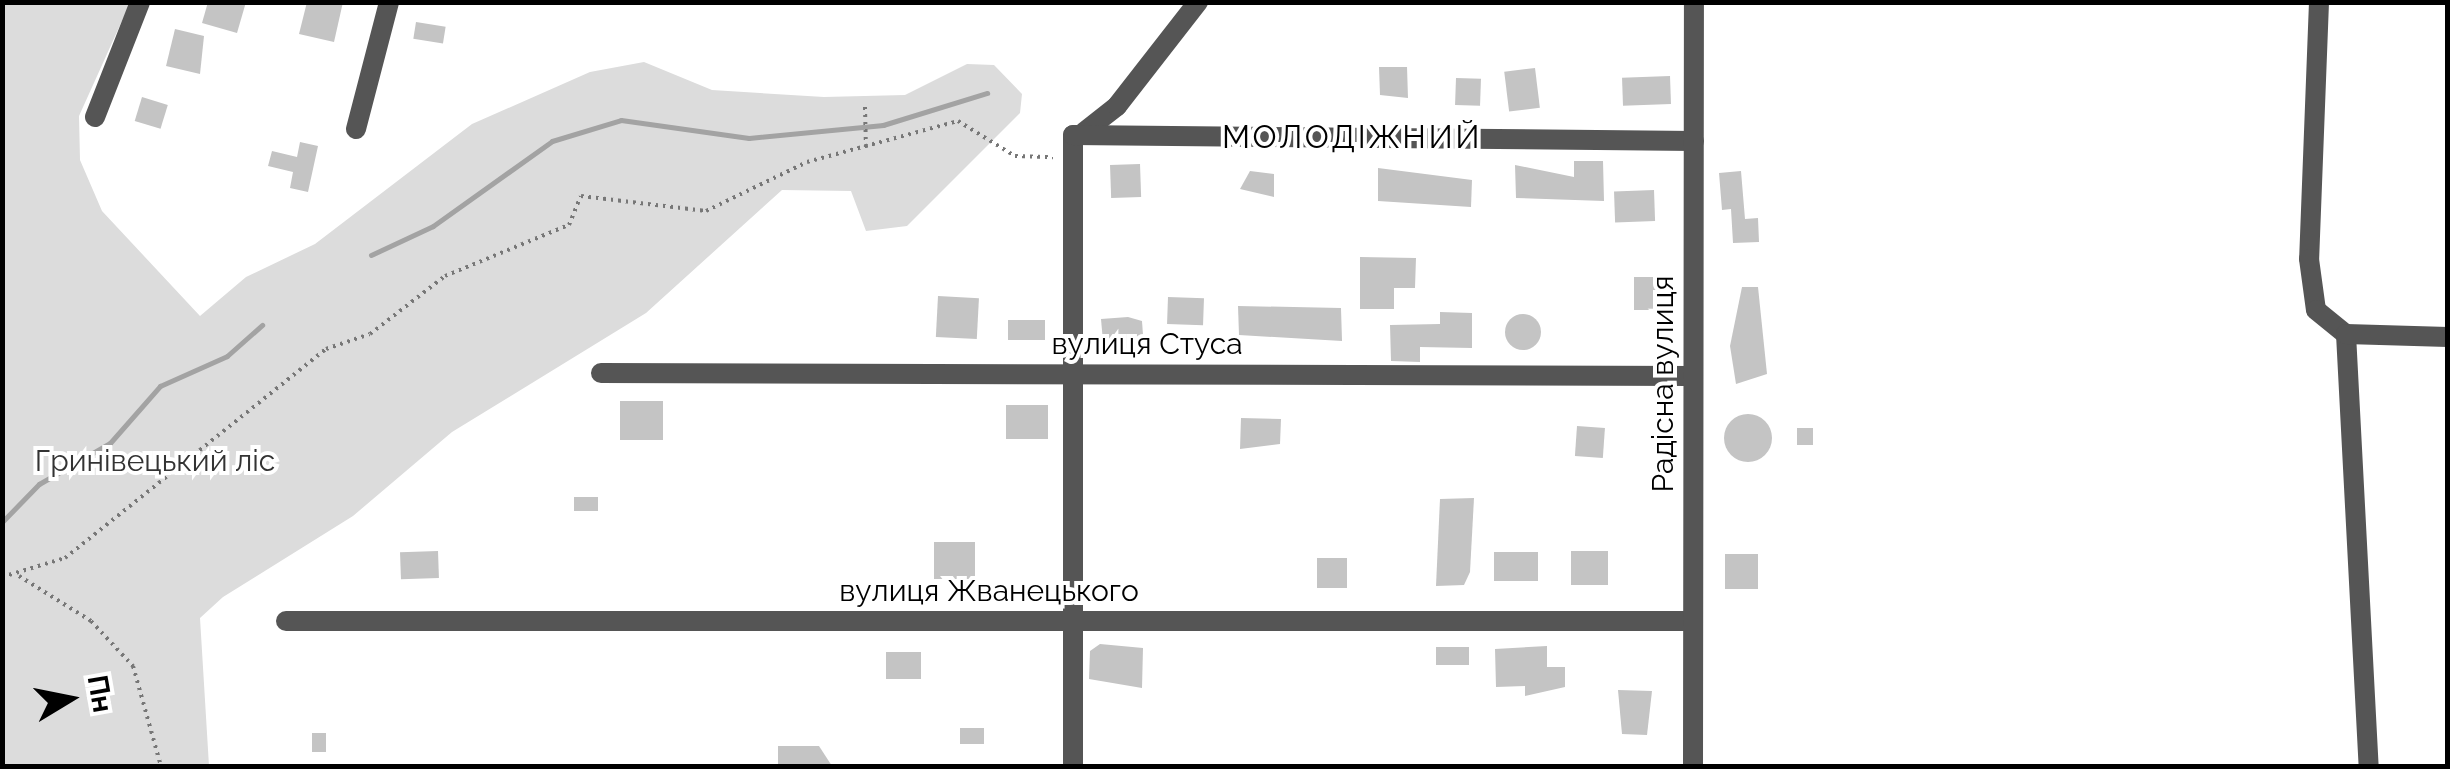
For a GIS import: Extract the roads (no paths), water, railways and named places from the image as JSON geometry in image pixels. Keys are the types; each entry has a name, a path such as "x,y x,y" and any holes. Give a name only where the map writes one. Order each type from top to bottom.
{"street":[{"path":"94,118 140,2"},
{"path":"356,129 389,2"},
{"path":"1075,141 1117,106 1198,2"},
{"name":"Радісна вулиця","path":"1694,2 1694,766"},
{"path":"2319,2 2309,259 2316,310 2346,334 2448,338"},
{"path":"1075,141 1694,141"},
{"path":"1073,766 1079,374 1075,141"},
{"path":"2346,334 2369,766"},
{"name":"вулиця Стуса","path":"601,373 1693,376"},
{"name":"вулиця Жванецького","path":"286,621 1693,621"}],"waterway":[{"path":"371,255 433,226 552,141 621,120 749,138 883,125 987,93"},
{"path":"2,522 39,484 110,443 160,386 227,356 262,325"}],"district":[{"name":"МОЛОДІЖНИЙ","path":"1352,137"}],"park label":[{"name":"Гринівецький ліс","path":"155,461"}]}
